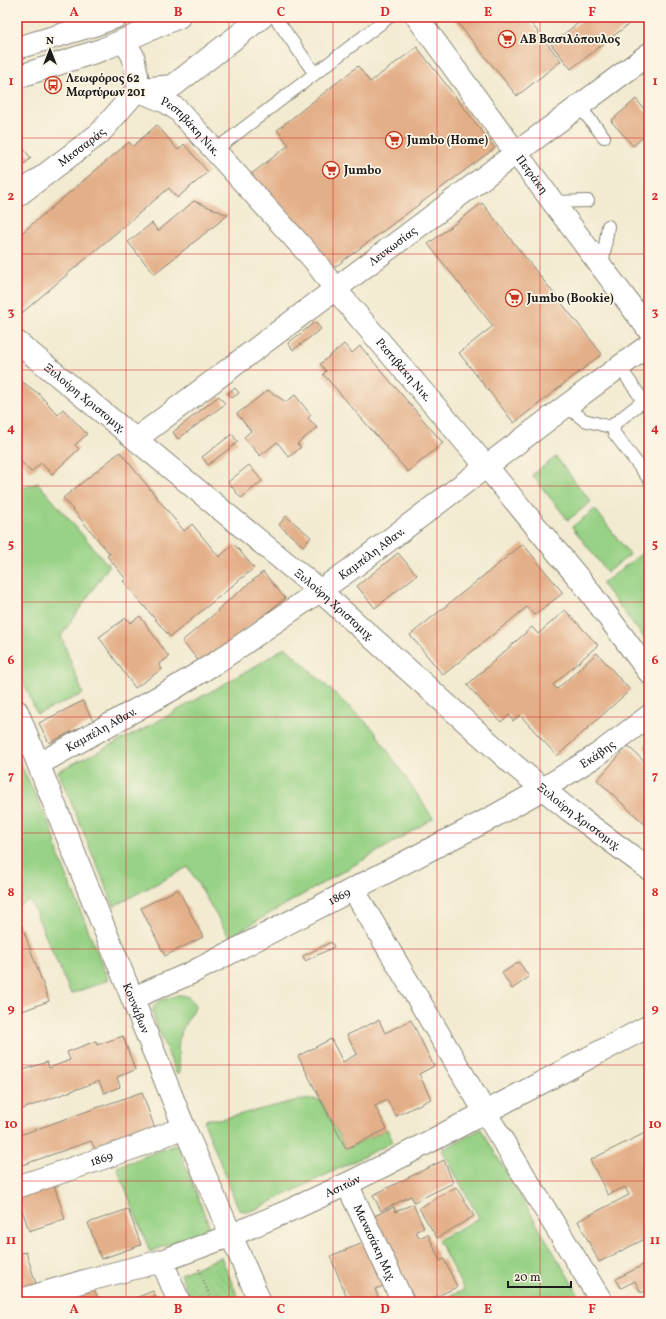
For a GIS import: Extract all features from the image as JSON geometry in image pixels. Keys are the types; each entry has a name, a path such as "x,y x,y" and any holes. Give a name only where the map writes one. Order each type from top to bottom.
{"street":[{"path":"17,48 116,17"},
{"path":"17,77 88,55 179,17"},
{"path":"124,41 133,56 137,76 137,90 173,86 262,17"},
{"name":"Πετράκη","path":"417,17 516,153 649,330"},
{"name":"Λευκωσίας","path":"136,439 649,54"},
{"name":"Ρεστιβάκη Νικ.","path":"137,90 166,102 178,110 314,260 335,289 486,466 586,587 649,672"},
{"name":"Μεσσαράς","path":"17,196 100,134 137,90"},
{"name":"Ξυλούρη Χριστομιχ.","path":"17,342 319,590 480,735 543,789 649,869"},
{"name":"Καμπέλη Αθαν.","path":"39,764 198,675 220,660 351,569 619,366 649,345"},
{"name":"Κουνάβων","path":"17,711 184,1127 260,1302"},
{"name":"Εκάβης","path":"543,789 592,758 649,716"},
{"name":"1869","path":"133,998 191,973 489,819 543,789"},
{"path":"352,889 602,1302"},
{"name":"Ασιτών","path":"29,1300 88,1280 162,1261 232,1235 347,1184 649,1026"},
{"name":"1869","path":"17,1187 136,1147 184,1127"},
{"name":"Μανασάκη Μιχ.","path":"347,1184 403,1302"},
{"path":"162,1261 179,1302"}],"lane":[{"path":"275,17 314,74"},
{"path":"214,151 389,17"},
{"path":"579,106 604,137"},
{"path":"553,202 588,201"},
{"path":"602,268 608,226"},
{"path":"619,366 646,405 614,424 614,433 649,479"},
{"path":"566,406 584,420 614,428"}],"path":[{"path":"191,1250 212,1302"}],"green space":[{"path":"556,457 591,502 568,520 532,475"},
{"path":"38,483 109,566 61,636 83,694 37,714 17,666 17,490"},
{"path":"595,509 630,555 607,572 572,527"},
{"path":"649,548 649,644 602,584"},
{"path":"285,647 373,729 433,818 403,837 229,937 188,867 114,906 58,771 140,731 251,669"},
{"path":"20,763 53,832 58,854 108,980 71,994 30,900 17,906 17,764"},
{"path":"178,995 189,997 195,1006 181,1032 178,1055 180,1073 176,1073 155,1021 153,1008 161,1000"},
{"path":"313,1099 321,1101 346,1149 387,1129 393,1142 254,1210 239,1210 204,1122 207,1119 222,1119 294,1101"},
{"path":"481,1129 583,1302 435,1302 464,1290 438,1240 479,1218 442,1150"},
{"path":"177,1144 210,1228 150,1252 117,1167"},
{"path":"221,1257 240,1302 191,1302 180,1274"}],"building":[{"name":"ΑΒ Βασιλόπουλος","path":"453,17 526,17 561,61 517,96"},
{"path":"586,17 638,17 571,69 551,44"},
{"path":"417,47 495,148 332,269 250,175 289,145 277,130 358,66 370,82"},
{"path":"636,99 649,115 649,132 633,146 611,121"},
{"path":"157,125 178,150 184,144 208,172 177,198 169,188 17,317 17,237 129,142 133,146"},
{"path":"17,141 31,158 17,170"},
{"path":"194,201 228,215 154,274 128,242 152,223 158,231"},
{"name":"Jumbo (Bookie)","path":"482,203 602,354 514,423 459,353 493,326 428,244"},
{"path":"315,322 321,329 293,350 288,343"},
{"path":"344,344 352,353 360,346 443,443 408,472 323,374 326,371 320,364"},
{"path":"17,378 39,394 58,415 63,409 87,434 75,445 79,449 52,474 41,463 31,472 17,457"},
{"path":"235,388 239,393 232,398 228,393"},
{"path":"268,390 286,402 295,395 311,415 308,418 317,428 297,444 301,447 289,457 277,442 260,456 244,437 251,431 237,414"},
{"path":"219,396 225,404 178,439 173,432"},
{"path":"232,434 238,442 208,465 202,457"},
{"path":"120,452 184,531 192,524 219,557 234,544 254,568 170,637 123,581 126,579 107,556 110,554 63,498"},
{"path":"249,465 262,481 241,498 228,482"},
{"path":"286,516 311,537 303,546 279,525"},
{"path":"523,544 563,593 534,615 527,607 443,675 410,635"},
{"path":"398,553 417,575 375,608 357,586"},
{"path":"263,572 285,598 202,665 182,641"},
{"path":"565,610 598,645 553,685 557,689 597,653 630,690 557,756 520,715 513,721 509,715 501,722 467,685 532,627 538,634"},
{"path":"140,616 169,657 159,664 162,669 135,688 99,637 126,618 130,623"},
{"path":"83,701 93,721 49,743 39,723"},
{"path":"649,742 649,753 644,747"},
{"path":"628,746 649,766 649,828 597,780"},
{"path":"178,889 203,937 165,956 141,908"},
{"path":"22,926 49,1001 17,1013 17,928"},
{"path":"331,942 334,947 305,961 303,956"},
{"path":"519,962 529,977 512,989 502,973"},
{"path":"379,1020 385,1033 411,1020 434,1066 419,1074 431,1099 396,1116 387,1100 375,1106 387,1129 346,1149 298,1056 331,1039 343,1062 357,1054 347,1035"},
{"path":"123,1036 135,1070 117,1077 120,1087 104,1093 99,1081 17,1111 17,1072 47,1062 49,1068 70,1060 67,1052 96,1041 97,1045"},
{"path":"142,1092 155,1129 95,1149 91,1141 22,1165 17,1151 17,1136"},
{"path":"649,1131 649,1237 599,1262 578,1221 629,1195 625,1187 608,1195 590,1160"},
{"path":"444,1160 453,1183 414,1202 411,1196 381,1211 373,1195"},
{"path":"53,1182 65,1219 29,1231 17,1194"},
{"path":"456,1187 474,1216 437,1238 419,1208"},
{"path":"413,1204 424,1228 416,1231 419,1238 428,1234 440,1261 444,1259 457,1287 425,1302 413,1302 374,1216 394,1207 395,1212"},
{"path":"128,1209 141,1245 101,1259 88,1223"},
{"path":"366,1242 384,1286 375,1289 380,1302 349,1302 330,1256"},
{"path":"26,1252 37,1287 17,1293 17,1254"},
{"path":"649,1262 649,1289 641,1293 635,1281 621,1288 616,1279"},
{"path":"92,1282 99,1302 54,1302 52,1297"},
{"path":"153,1291 158,1302 126,1302"}],"place":[{"name":"ΑΒ Βασιλόπουλος","path":"507,39"},
{"name":"Λεωφόρος 62 Μαρτύρων 201","path":"53,85"},
{"name":"Jumbo (Home)","path":"394,140"},
{"name":"Jumbo","path":"331,170"},
{"name":"Jumbo (Bookie)","path":"514,298"}]}
